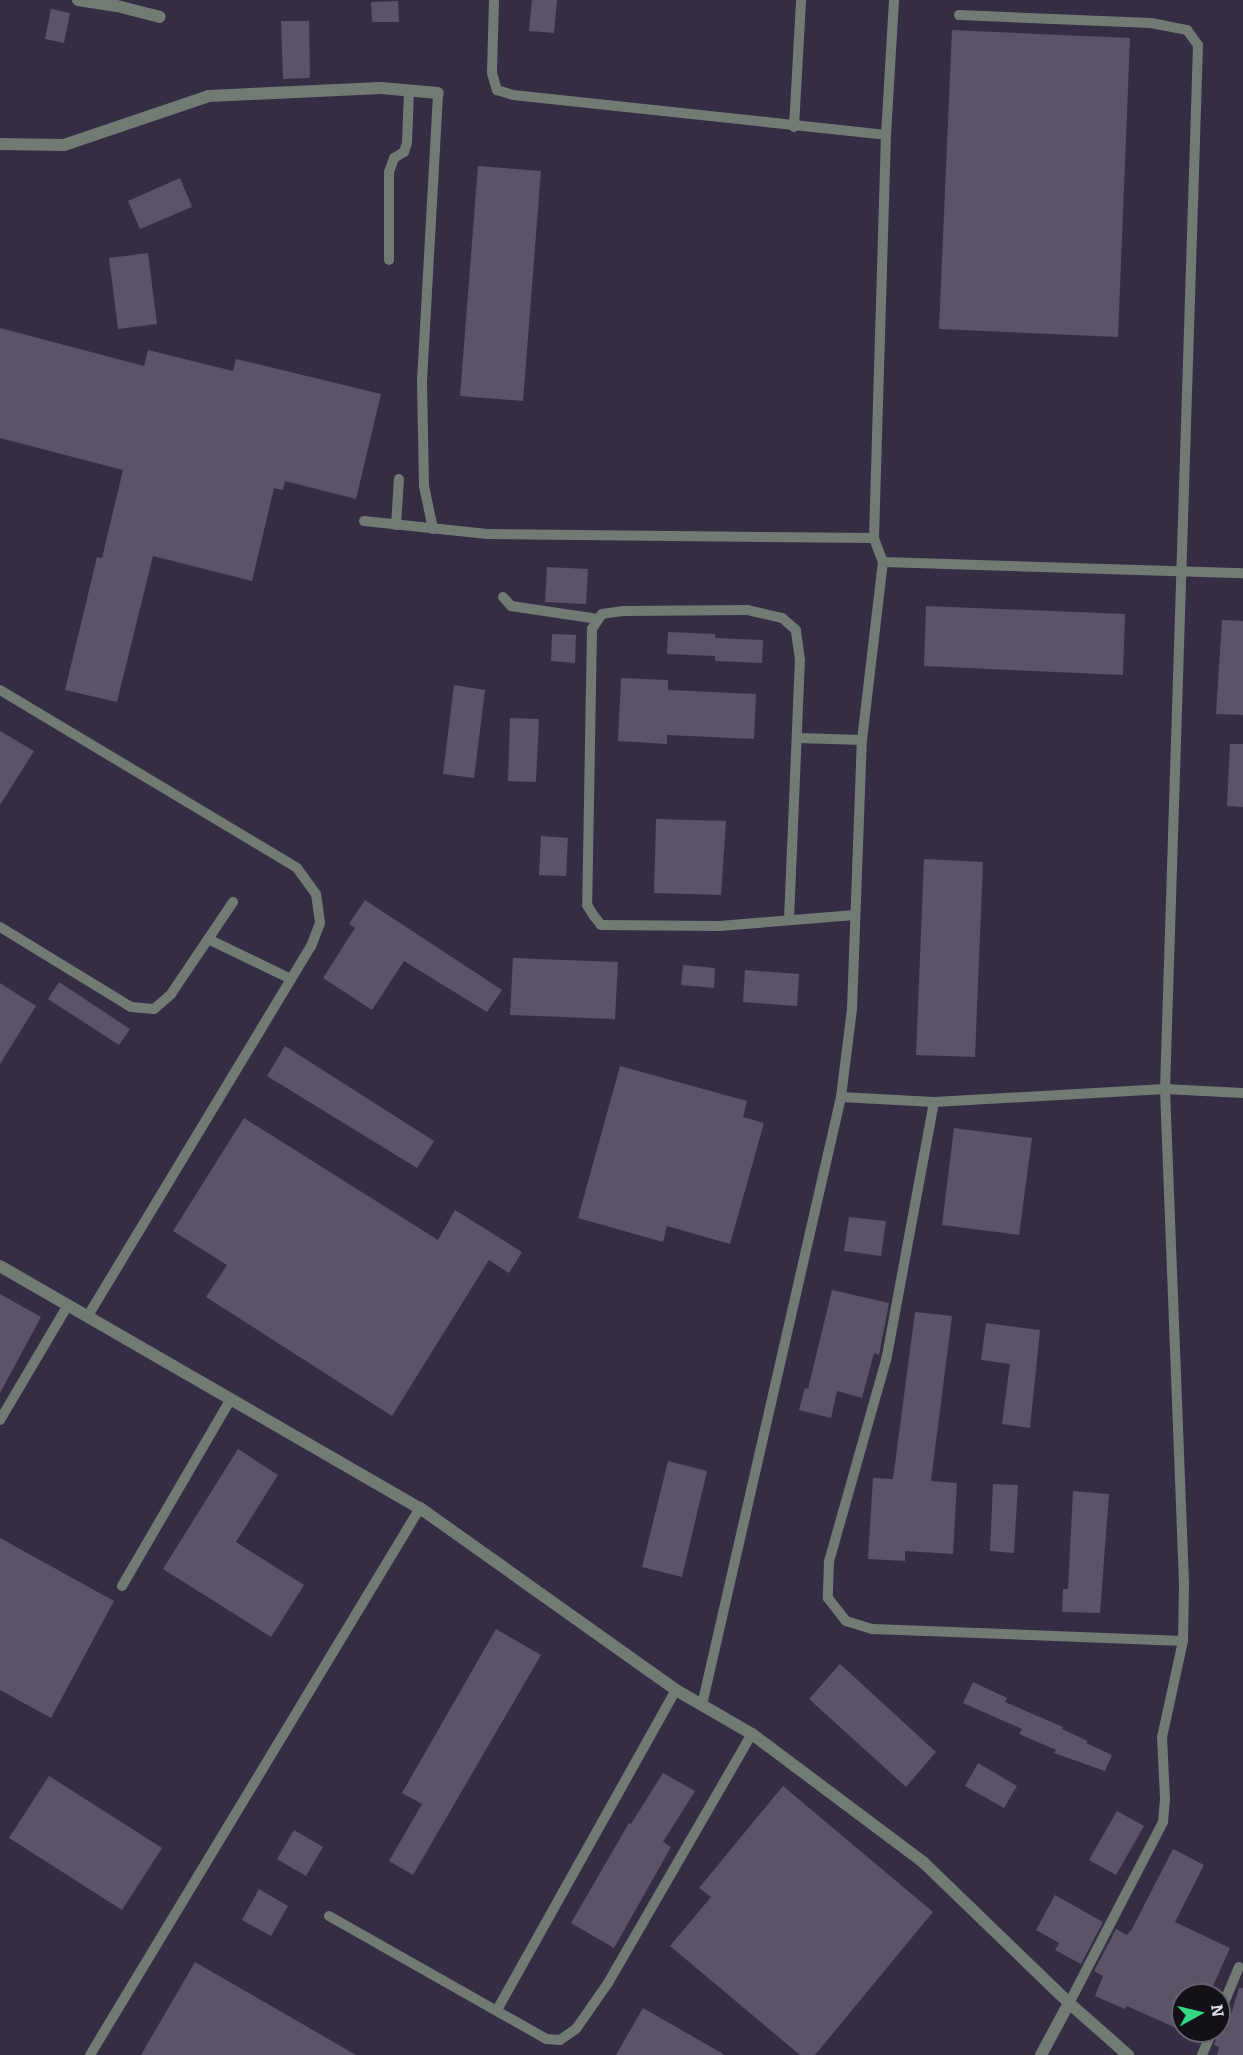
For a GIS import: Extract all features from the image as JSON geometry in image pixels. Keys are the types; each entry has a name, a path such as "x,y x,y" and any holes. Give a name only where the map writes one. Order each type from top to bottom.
{"street":[{"path":"78,0 117,6 160,17"},
{"path":"0,144 64,145 209,96 381,88 438,93"},
{"path":"0,1266 420,1508 676,1690 752,1734 923,1862 1069,2003 1128,2055"},
{"path":"1041,2055 1069,2003"}],"lane":[{"path":"494,0 492,73 497,90 513,95 794,127 886,135"},
{"path":"794,127 801,0"},
{"path":"702,1705 841,1097 852,1009 862,740 883,562 874,538 886,135 894,0"},
{"path":"959,15 1151,23 1187,30 1198,45 1165,1089 1184,1584 1183,1641 1162,1737 1165,1799 1163,1822 1069,2003"},
{"path":"389,260 389,172 394,158 404,152 407,143 409,90"},
{"path":"433,529 424,486 422,381 438,93"},
{"path":"396,525 399,479"},
{"path":"364,521 487,534 874,538"},
{"path":"883,562 1243,573"},
{"path":"503,597 511,606 598,619"},
{"path":"789,920 800,660 796,630 782,618 736,610 623,611 602,614 592,629 587,905 594,916 602,925 720,926 855,915"},
{"path":"0,690 297,868 316,894 320,923 311,946 88,1316"},
{"path":"798,738 862,740"},
{"path":"0,927 131,1007 154,1009 171,994 233,902"},
{"path":"208,939 291,979"},
{"path":"841,1097 934,1102 1165,1089 1243,1093"},
{"path":"934,1102 886,1360 829,1562 828,1598 846,1620 873,1629 1183,1641"},
{"path":"0,1420 68,1305"},
{"path":"122,1586 231,1399"},
{"path":"90,2055 420,1508"},
{"path":"497,2010 676,1690"},
{"path":"329,1916 546,2039 560,2040 576,2029 608,1983 752,1734"},
{"path":"1231,1986 1239,1967"}],"shaded area":[{"path":"0,0 1243,0 1243,2055 0,2055"}],"building":[{"path":"532,0 557,0 554,33 529,31"},
{"path":"398,1 399,22 372,22 371,2"},
{"path":"51,9 70,13 64,43 45,39"},
{"path":"281,21 309,21 310,78 283,79"},
{"path":"952,30 1130,38 1118,337 939,329"},
{"path":"478,166 541,171 523,401 460,396"},
{"path":"180,178 192,207 140,229 128,201"},
{"path":"148,253 157,324 118,329 109,258"},
{"path":"0,328 144,366 148,350 233,371 236,359 381,394 356,499 285,481 283,490 274,488 252,581 153,556 117,702 65,690 97,557 102,558 123,470 0,438"},
{"path":"547,567 588,569 586,604 545,602"},
{"path":"926,606 1125,614 1123,675 924,666"},
{"path":"1222,620 1243,621 1243,715 1216,714"},
{"path":"668,632 715,634 715,638 763,640 762,663 715,661 715,656 667,654"},
{"path":"552,634 576,635 575,663 551,661"},
{"path":"621,678 668,680 668,690 756,694 754,739 667,735 667,744 618,741"},
{"path":"454,685 485,690 474,778 443,774"},
{"path":"510,718 539,719 536,782 508,781"},
{"path":"0,731 34,751 0,805"},
{"path":"1230,744 1243,744 1243,807 1227,806"},
{"path":"656,819 726,821 721,895 654,893"},
{"path":"541,836 568,838 566,876 539,875"},
{"path":"924,859 983,862 975,1057 916,1055"},
{"path":"365,900 502,990 487,1012 404,961 372,1010 323,978 355,928 349,924"},
{"path":"513,958 618,962 615,1019 510,1015"},
{"path":"683,965 715,968 714,988 681,985"},
{"path":"745,970 799,974 797,1006 743,1002"},
{"path":"59,982 130,1029 119,1045 48,999"},
{"path":"0,983 36,1006 0,1064"},
{"path":"285,1046 434,1141 417,1168 267,1076"},
{"path":"620,1066 747,1101 743,1117 764,1123 730,1244 667,1226 663,1242 578,1218"},
{"path":"244,1118 438,1240 455,1210 522,1252 509,1273 489,1260 392,1416 206,1297 227,1265 173,1231"},
{"path":"954,1128 1032,1138 1019,1235 942,1225"},
{"path":"849,1217 886,1221 881,1256 844,1251"},
{"path":"832,1290 889,1303 879,1355 874,1353 862,1398 837,1391 831,1418 799,1410 805,1388 808,1389"},
{"path":"0,1294 41,1317 0,1393"},
{"path":"915,1312 952,1316 931,1481 957,1483 953,1554 905,1551 905,1561 868,1559 873,1478 893,1479"},
{"path":"986,1323 1040,1330 1030,1428 1002,1424 1010,1364 981,1360"},
{"path":"238,1449 278,1475 236,1542 304,1585 271,1637 163,1569"},
{"path":"668,1461 707,1471 682,1577 642,1567"},
{"path":"993,1484 1018,1485 1014,1553 990,1551"},
{"path":"1073,1491 1109,1494 1100,1613 1062,1612 1063,1589 1068,1589"},
{"path":"0,1538 114,1601 51,1718 0,1690"},
{"path":"496,1629 541,1655 413,1875 389,1861 422,1804 402,1793"},
{"path":"840,1664 936,1752 906,1787 809,1699"},
{"path":"973,1682 1007,1698 1005,1702 1063,1727 1062,1729 1088,1741 1086,1743 1112,1755 1105,1771 1054,1753 1056,1750 1019,1734 1022,1729 963,1703"},
{"path":"978,1763 1017,1786 1004,1808 965,1786"},
{"path":"663,1773 695,1791 663,1842 671,1847 614,1948 571,1923 629,1823 631,1824"},
{"path":"49,1776 162,1848 122,1910 9,1838"},
{"path":"783,1786 933,1912 815,2055 800,2055 670,1946 711,1897 699,1888"},
{"path":"1117,1811 1144,1826 1116,1875 1089,1860"},
{"path":"294,1830 323,1847 306,1876 277,1859"},
{"path":"1173,1849 1204,1865 1175,1922 1230,1948 1214,1983 1171,1983 1171,2026 1127,2006 1125,2009 1095,1996 1103,1976 1094,1971 1116,1929 1127,1935"},
{"path":"259,1889 288,1906 271,1936 242,1920"},
{"path":"1055,1895 1103,1922 1081,1964 1055,1950 1059,1943 1036,1930"},
{"path":"195,1962 356,2055 141,2055"},
{"path":"1239,1988 1243,1988 1243,2055 1217,2055 1219,2047 1214,2045 1215,2043 1231,2043 1231,2014"},
{"path":"643,2008 725,2055 616,2055"}]}
